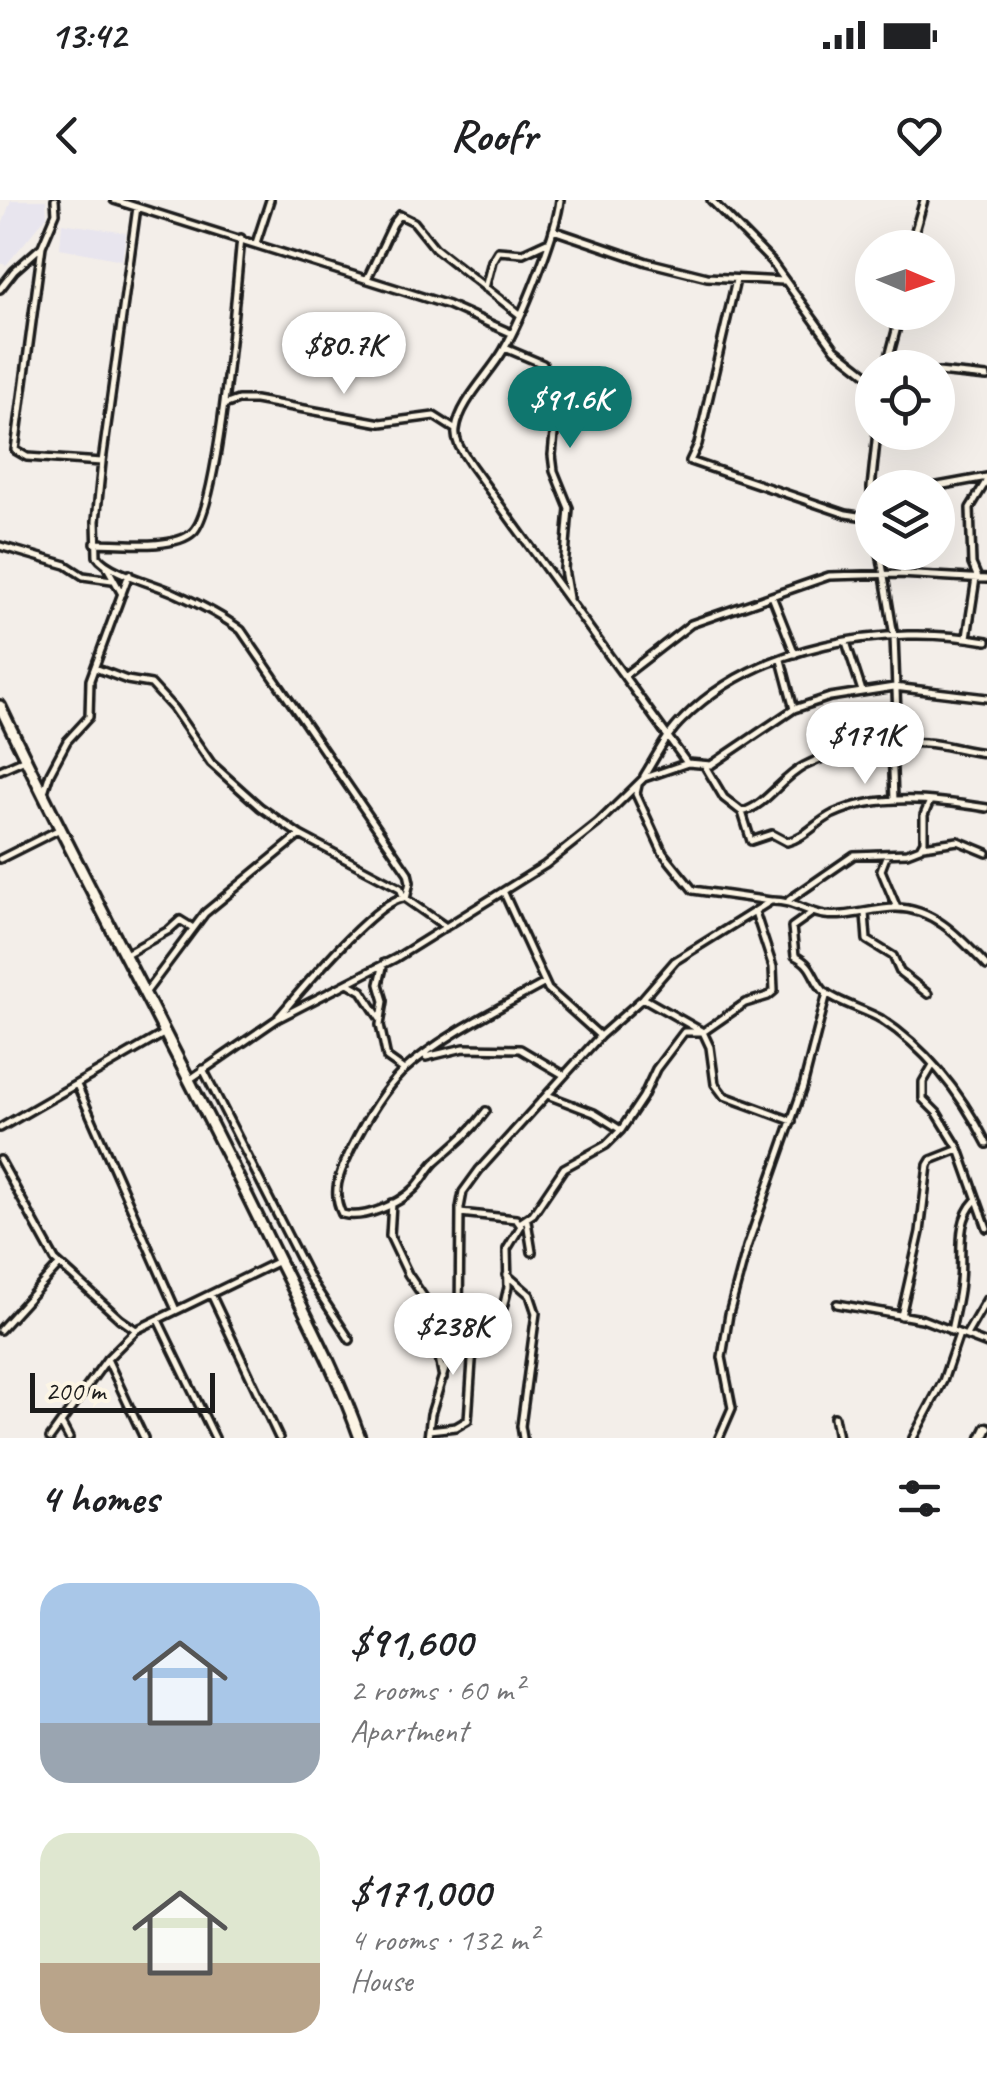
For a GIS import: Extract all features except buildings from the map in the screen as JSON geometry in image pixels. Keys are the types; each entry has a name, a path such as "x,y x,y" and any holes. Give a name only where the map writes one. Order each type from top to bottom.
{"highway":[{"path":"0,706 58,830 189,1080 321,1346 360,1438"}],"street":[{"path":"55,200 56,212 42,246 14,450 27,457 102,462"},
{"path":"114,200 448,305 511,333"},
{"path":"256,243 270,200"},
{"path":"560,200 550,240 505,348 462,412 456,430 459,446 688,763"},
{"path":"712,200 771,261 836,349 855,364"},
{"path":"915,230 924,200"},
{"path":"136,206 102,462 95,543 100,562 190,600 241,630 408,873 410,882 404,898"},
{"path":"368,279 400,215 414,222 435,248 519,314"},
{"path":"553,230 672,269 736,280 785,281"},
{"path":"95,543 178,540 193,532 201,518 224,404 241,238"},
{"path":"485,288 498,251 523,253 550,240"},
{"path":"0,289 42,246"},
{"path":"736,280 698,444 690,461 855,515"},
{"path":"505,348 543,364 552,393 556,413 552,462 570,508 564,569 569,600"},
{"path":"955,374 987,377"},
{"path":"224,404 255,400 382,422 425,414 456,430"},
{"path":"955,483 987,478"},
{"path":"967,637 977,578 972,564 970,508 987,478"},
{"path":"0,546 66,565 83,576 112,580"},
{"path":"107,567 122,594"},
{"path":"885,570 894,636 894,800"},
{"path":"42,797 66,741 88,717 90,682 129,574"},
{"path":"624,676 691,624 829,576 886,574 987,579"},
{"path":"772,596 794,654"},
{"path":"987,640 894,636 846,641 794,654 714,693 682,719 636,794 663,853 680,878 694,890 788,901 831,915 897,908 938,920 987,966"},
{"path":"846,641 862,691"},
{"path":"781,660 794,709"},
{"path":"95,668 126,680 151,684 173,708 211,763 260,807 300,836 392,882 404,898 446,928"},
{"path":"189,1080 277,1019 384,964 504,893 577,841 644,778 688,763 705,766 794,709 862,691 894,686 987,698"},
{"path":"742,812 756,806 809,764 895,744 928,743 987,753"},
{"path":"0,770 25,758"},
{"path":"705,766 724,798 742,812 751,840 772,834 787,842 807,835 832,815 894,800 987,808"},
{"path":"922,846 924,815 930,801"},
{"path":"0,860 58,830"},
{"path":"144,995 193,928 222,898 300,836"},
{"path":"788,901 854,855 914,851 922,846 958,841 987,853"},
{"path":"887,854 881,866 882,878 897,908"},
{"path":"504,893 544,983 600,1036"},
{"path":"277,1019 364,925 392,901 404,898"},
{"path":"428,1438 458,1324 460,1213 469,1182 600,1036 644,998 676,961 772,901"},
{"path":"458,1324 480,1324 503,1308 507,1248 524,1222 564,1168 606,1145 621,1130 669,1050 686,1031 703,1032 744,1003 768,996 774,990 772,967 755,911"},
{"path":"814,912 792,927 795,956 808,963 827,993 883,1021 912,1042 960,1098 987,1144"},
{"path":"865,913 866,940 893,956 900,972 928,994"},
{"path":"124,954 180,920 193,928"},
{"path":"384,964 379,984 384,1000 380,1020 386,1056 404,1070"},
{"path":"348,983 362,992 380,1020"},
{"path":"486,1111 460,1142 430,1166 415,1188 392,1203 358,1215 342,1214 337,1205 338,1178 363,1125 404,1070 544,983"},
{"path":"720,1438 732,1408 722,1362 723,1339 748,1246 811,1060 827,993"},
{"path":"644,998 703,1032 710,1047 715,1084 724,1096 792,1121"},
{"path":"0,1128 165,1033"},
{"path":"420,1059 464,1048 520,1048 564,1075"},
{"path":"933,1065 923,1082 923,1099 938,1114 959,1149 987,1228"},
{"path":"203,1070 310,1280 350,1340"},
{"path":"77,1084 176,1310"},
{"path":"547,1095 594,1113 621,1130"},
{"path":"901,1316 920,1232 928,1165 931,1160 959,1149"},
{"path":"0,1160 59,1265 136,1330"},
{"path":"951,1331 960,1286 962,1226 975,1201"},
{"path":"392,1203 390,1236 408,1274 429,1305 443,1380"},
{"path":"460,1213 524,1222"},
{"path":"524,1222 532,1252"},
{"path":"50,1438 107,1359 136,1330 278,1261"},
{"path":"0,1330 59,1265"},
{"path":"507,1275 530,1295 536,1314 521,1426 523,1438"},
{"path":"211,1294 279,1438"},
{"path":"914,1438 962,1336 987,1299"},
{"path":"836,1304 922,1319 987,1344"},
{"path":"158,1320 216,1438"},
{"path":"429,1430 456,1427 468,1420 472,1355 480,1324"},
{"path":"107,1359 144,1438"},
{"path":"834,1417 838,1438"},
{"path":"61,1422 69,1438"},
{"path":"982,1438 987,1428"}],"shaded area":[{"path":"11,200 46,200 47,216 6,265 0,263 0,231"},
{"path":"62,223 126,233 122,260 60,248"}]}
